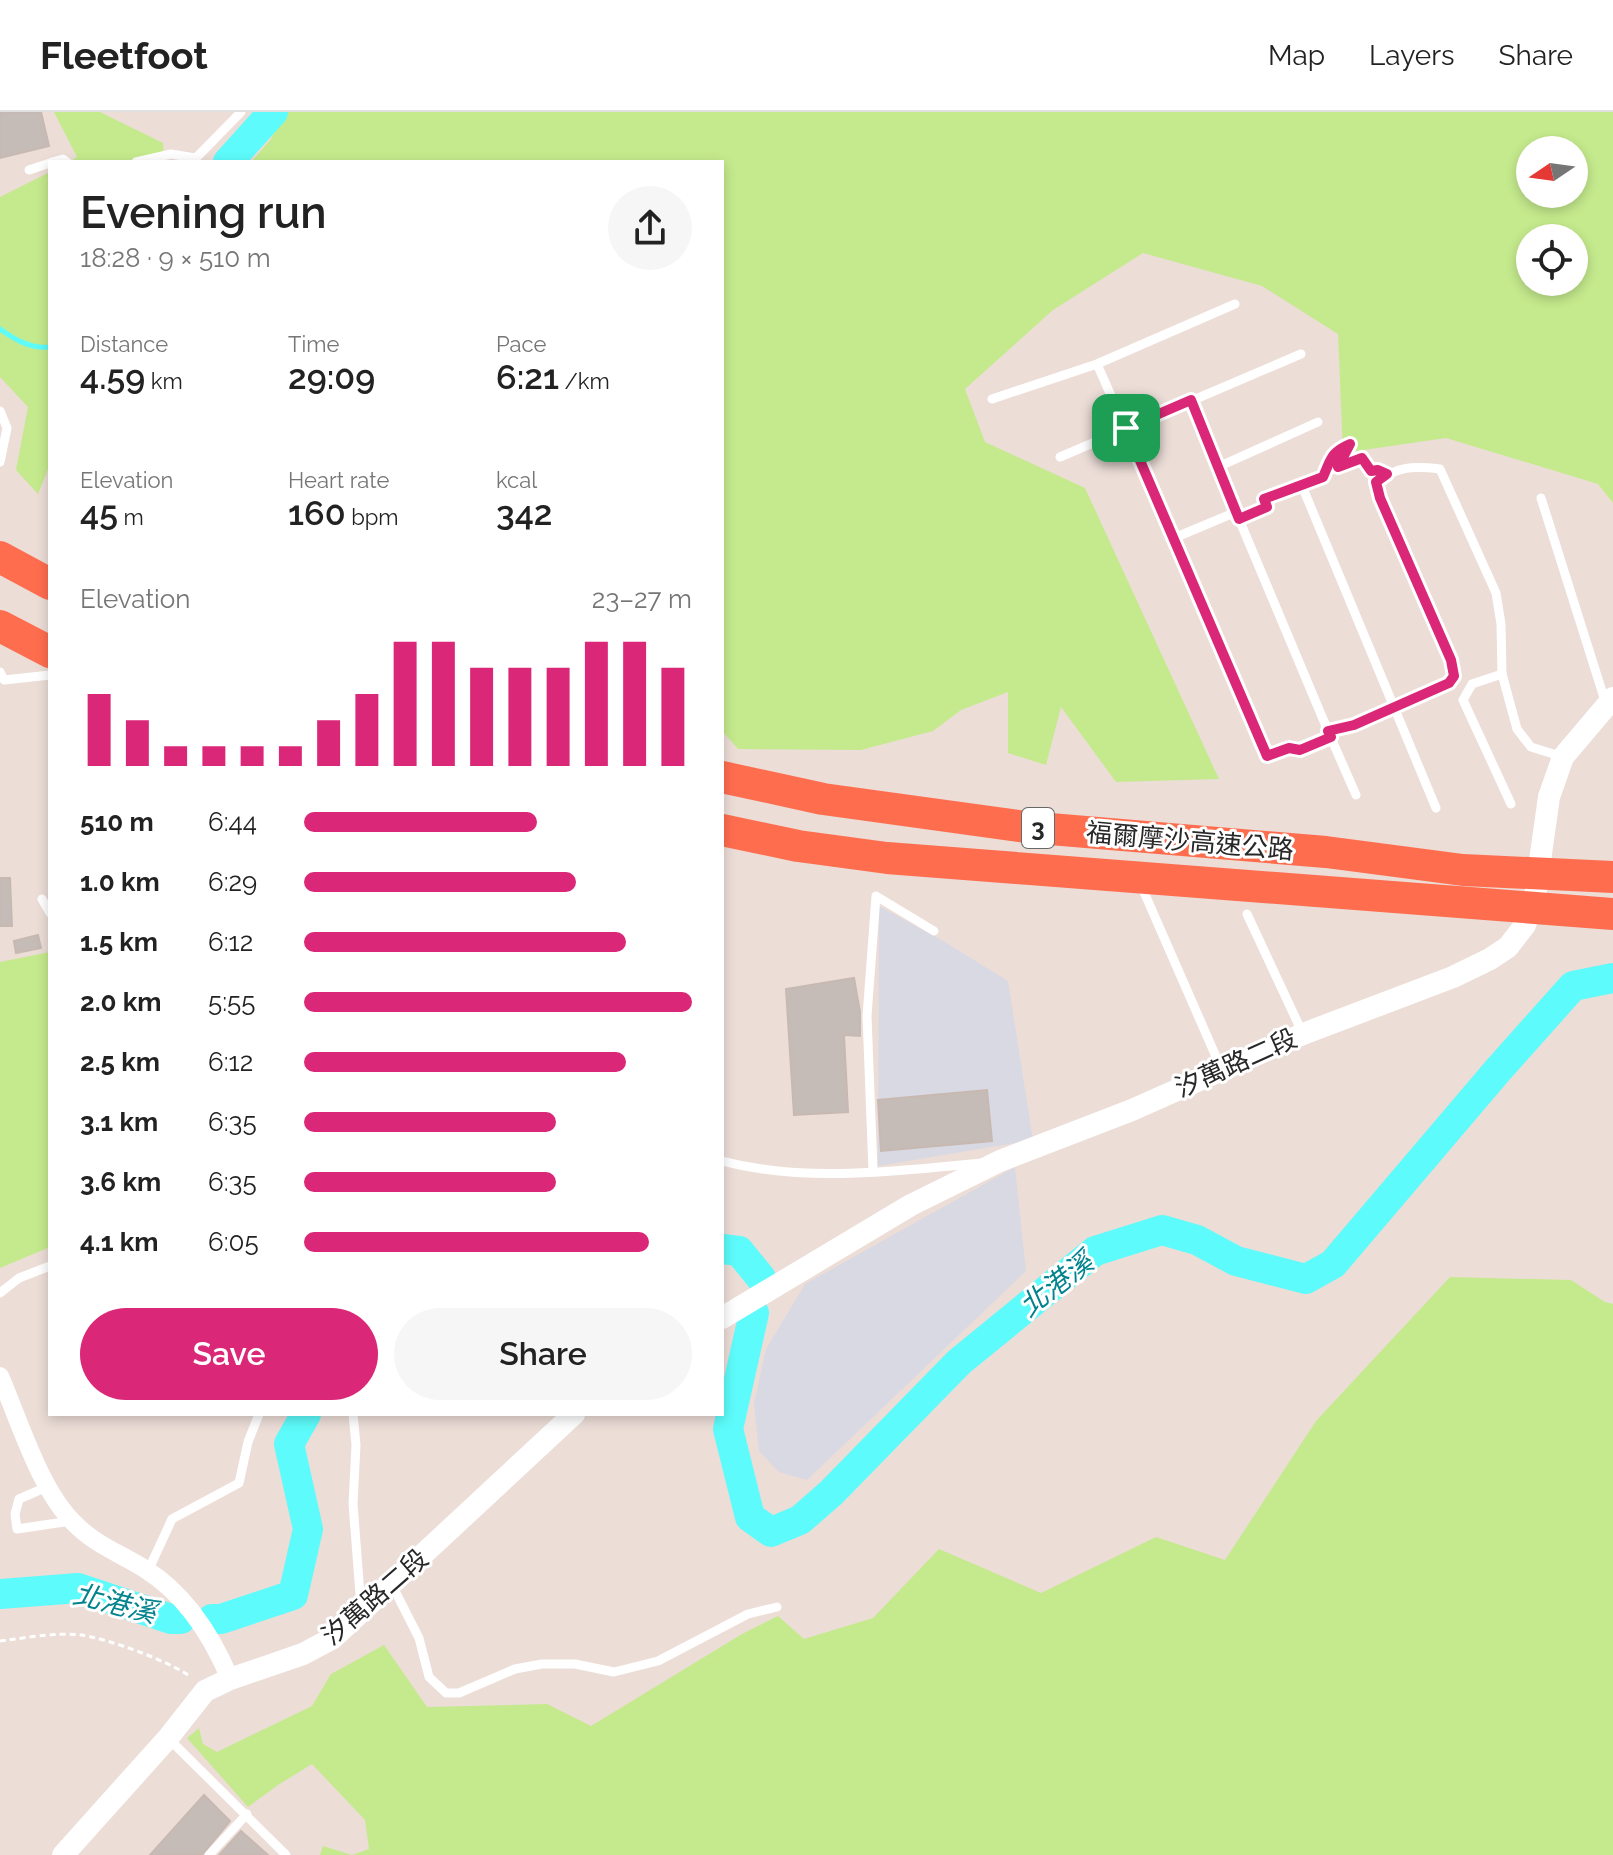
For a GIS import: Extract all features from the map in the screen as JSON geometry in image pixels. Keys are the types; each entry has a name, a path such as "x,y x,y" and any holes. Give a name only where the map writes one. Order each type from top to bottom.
{"highway":[{"path":"0,557 48,583"},
{"path":"0,626 48,651"},
{"name":"福爾摩沙高速公路","path":"724,777 823,799 1026,827 1357,857 1463,870 1613,877"},
{"name":"福爾摩沙高速公路","path":"724,830 798,846 887,858 1613,914"}],"street":[{"name":"汐萬路二段","path":"724,1317 911,1205 1000,1161 1132,1110 1303,1034 1453,977 1508,947 1525,925 1535,896 1549,797 1563,757 1610,701"},
{"path":"0,1376 49,1486 71,1521 92,1539 148,1571 182,1599 217,1647 230,1679"},
{"name":"汐萬路二段","path":"63,1855 168,1738 205,1691 303,1654 333,1638 572,1416"}],"lane":[{"path":"145,160 171,154 194,160 241,112"},
{"path":"29,170 48,163"},
{"path":"992,399 1097,364 1235,304"},
{"path":"1060,457 1301,354"},
{"path":"1097,364 1267,756 1289,748"},
{"path":"1191,400 1356,795"},
{"path":"0,411 7,428 0,462"},
{"path":"1218,467 1318,422"},
{"path":"1329,734 1449,683 1454,676 1451,660 1380,498 1376,482 1387,474 1413,466 1440,469 1496,593 1501,624 1502,674 1517,729 1531,747 1563,757"},
{"path":"1323,477 1302,486 1436,808"},
{"path":"1541,498 1610,701"},
{"path":"1174,538 1238,516"},
{"path":"0,549 48,595"},
{"path":"0,672 4,680 48,675"},
{"path":"1502,674 1472,684 1463,700 1511,804"},
{"path":"1144,892 1221,1068"},
{"path":"873,1171 867,1016 876,896 934,931"},
{"path":"42,899 48,910"},
{"path":"1247,914 1303,1034"},
{"path":"724,1161 795,1172 873,1171 1000,1161"},
{"path":"0,1293 19,1278 48,1267"},
{"path":"148,1571 172,1519 239,1483 248,1442 258,1416"},
{"path":"353,1416 356,1445 353,1504 361,1614"},
{"path":"49,1486 19,1499 15,1514 17,1529 71,1521"},
{"path":"392,1585 419,1638 429,1677 446,1693 459,1693 515,1669 542,1664 575,1664 614,1672 643,1665 658,1661 748,1614 777,1607"},
{"path":"168,1738 286,1855"},
{"path":"209,1855 247,1814"}],"path":[{"path":"1323,477 1327,461 1335,451 1350,444 1338,467 1362,458 1371,471 1387,474"},
{"path":"1238,516 1267,507 1264,499 1291,487 1302,486"},
{"path":"1289,748 1300,750 1329,734"},
{"path":"0,1641 82,1635 169,1663 190,1676 205,1691"}],"shaded area":[{"path":"879,906 1008,981 1033,1140 878,1166"},
{"path":"1015,1167 1026,1271 807,1480 779,1472 759,1451 754,1404 766,1349 805,1284"}],"green space":[{"path":"54,112 100,112 163,143 164,160 72,160 77,157"},
{"path":"283,112 1613,112 1613,503 1598,484 1446,438 1343,453 1338,334 1262,286 1143,253 1053,310 965,389 985,442 1085,488 1219,779 1116,782 1061,707 1046,765 1008,753 1008,692 961,710 933,731 861,750 738,749 724,733 724,160 253,160 271,139"},
{"path":"48,173 48,469 38,494 16,470 28,407 0,377 0,197"},
{"path":"48,952 48,1248 0,1268 0,962"},
{"path":"1450,1277 1571,1280 1613,1304 1613,1855 352,1855 369,1849 365,1820 312,1764 248,1807 187,1738 199,1728 203,1744 217,1752 312,1706 331,1674 384,1645 427,1707 547,1704 591,1726 742,1634 778,1616 804,1639 873,1618 939,1549 1041,1593 1156,1537 1225,1560 1316,1421"},
{"path":"323,1846 352,1855 320,1855"}],"building":[{"path":"0,112 41,112 49,146 0,158"},
{"path":"0,878 10,878 12,926 0,926"},
{"path":"38,935 41,948 16,953 14,941"},
{"path":"854,978 860,1012 860,1036 844,1035 848,1112 794,1115 786,989"},
{"path":"987,1090 992,1141 881,1151 878,1100"},
{"path":"204,1795 230,1821 202,1855 150,1855"},
{"path":"241,1831 268,1855 219,1855"}],"waterway":[{"path":"230,160 273,112"},
{"path":"0,329 24,343 48,347"},
{"name":"北港溪","path":"754,1313 728,1429 750,1517 771,1532 800,1520 831,1493 959,1362 1095,1251 1162,1230 1197,1240 1236,1261 1306,1279 1333,1264 1573,986 1613,978"},
{"name":"北港溪","path":"724,1249 739,1251 761,1278"},
{"name":"北港溪","path":"212,1619 221,1619 293,1595 308,1529 289,1444 305,1416"},
{"name":"北港溪","path":"0,1594 78,1588 171,1619 181,1619"}],"route":[{"path":"1191,400 1239,519 1267,507 1264,499 1323,477 1327,461 1335,451 1350,444 1338,467 1362,458 1371,471 1387,474 1376,482 1380,498 1451,660 1454,676 1449,683 1354,725 1328,731 1331,737 1300,750 1289,748 1267,756 1126,428 1191,400"}]}
